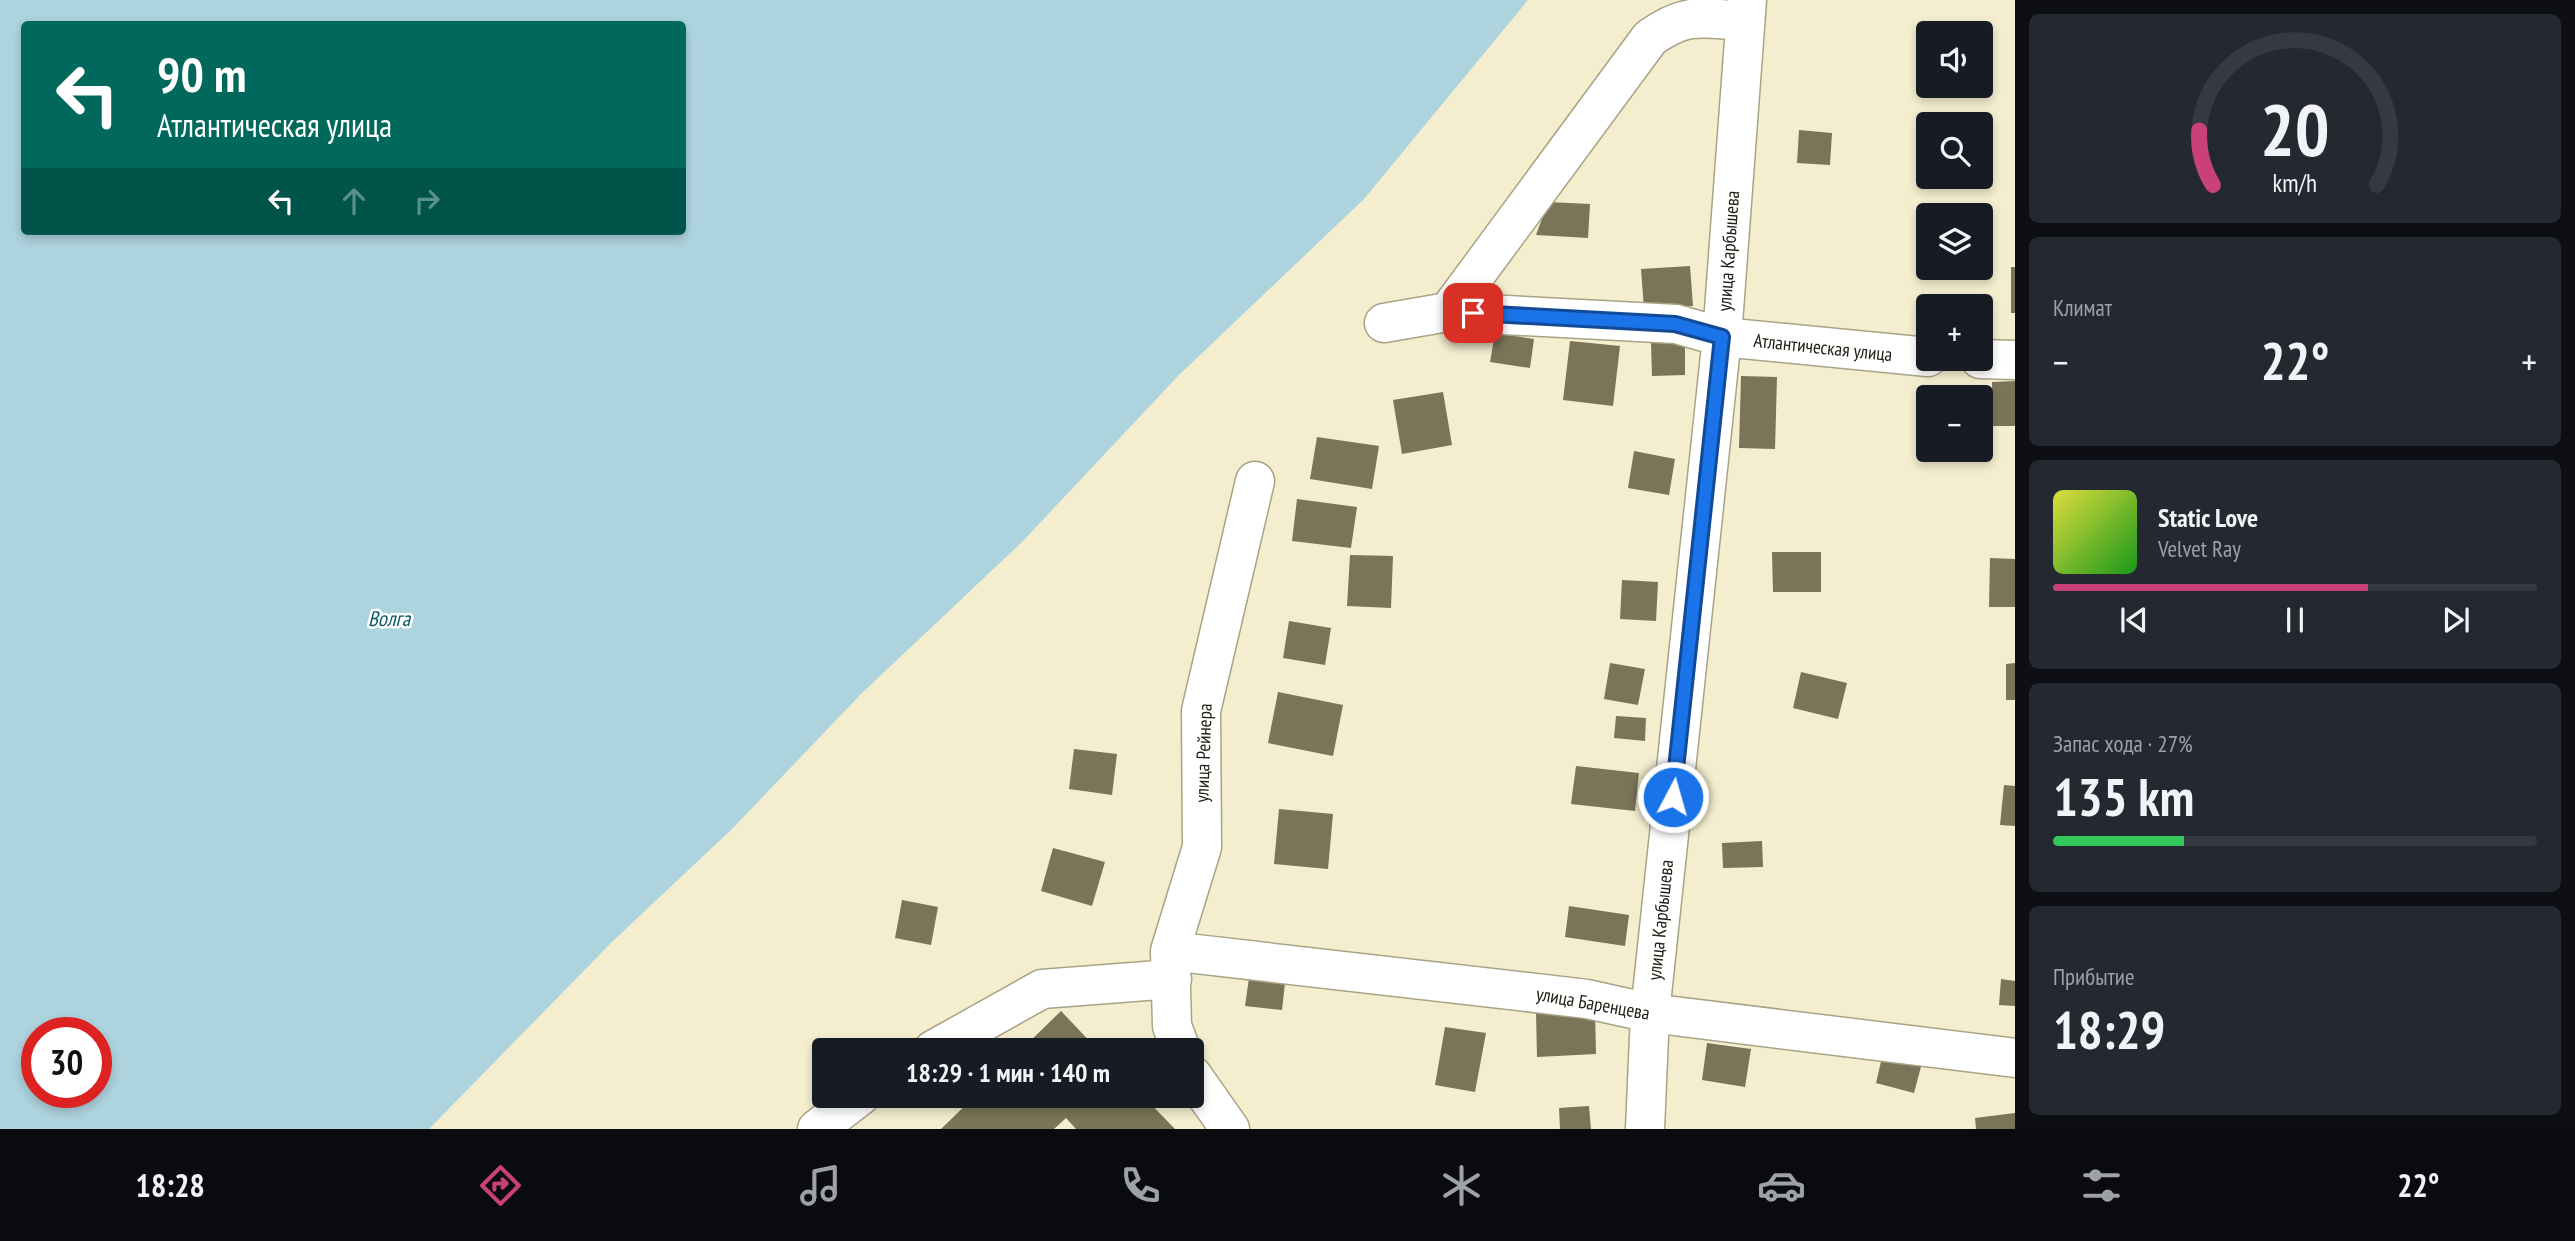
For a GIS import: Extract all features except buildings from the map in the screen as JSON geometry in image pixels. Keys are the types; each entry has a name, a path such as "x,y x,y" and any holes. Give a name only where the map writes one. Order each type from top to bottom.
{"street":[{"path":"1448,312 1650,38 1670,24 1695,17 1746,10"},
{"name":"улица Карбышева","path":"1645,1129 1650,1013 1722,337 1746,10"},
{"name":"Атлантическая улица","path":"1384,323 1448,312 1675,324 1722,337 1916,356"},
{"path":"1993,359 2015,360"},
{"name":"улица Рейнера","path":"1176,1038 1171,965 1202,847 1201,711 1255,481"},
{"name":"улица Баренцева","path":"954,1038 1042,989 1171,965 1587,999 1650,1013 2015,1058"},
{"path":"1204,1092 1230,1129"},
{"path":"817,1129 844,1108"}],"water":[{"name":"Волга","path":"0,0 1528,0 1364,199 1178,376 1022,542 861,694 732,829 613,941 429,1129 0,1129"}],"route":[{"path":"1473,313 1675,324 1722,337 1673,797"}]}
